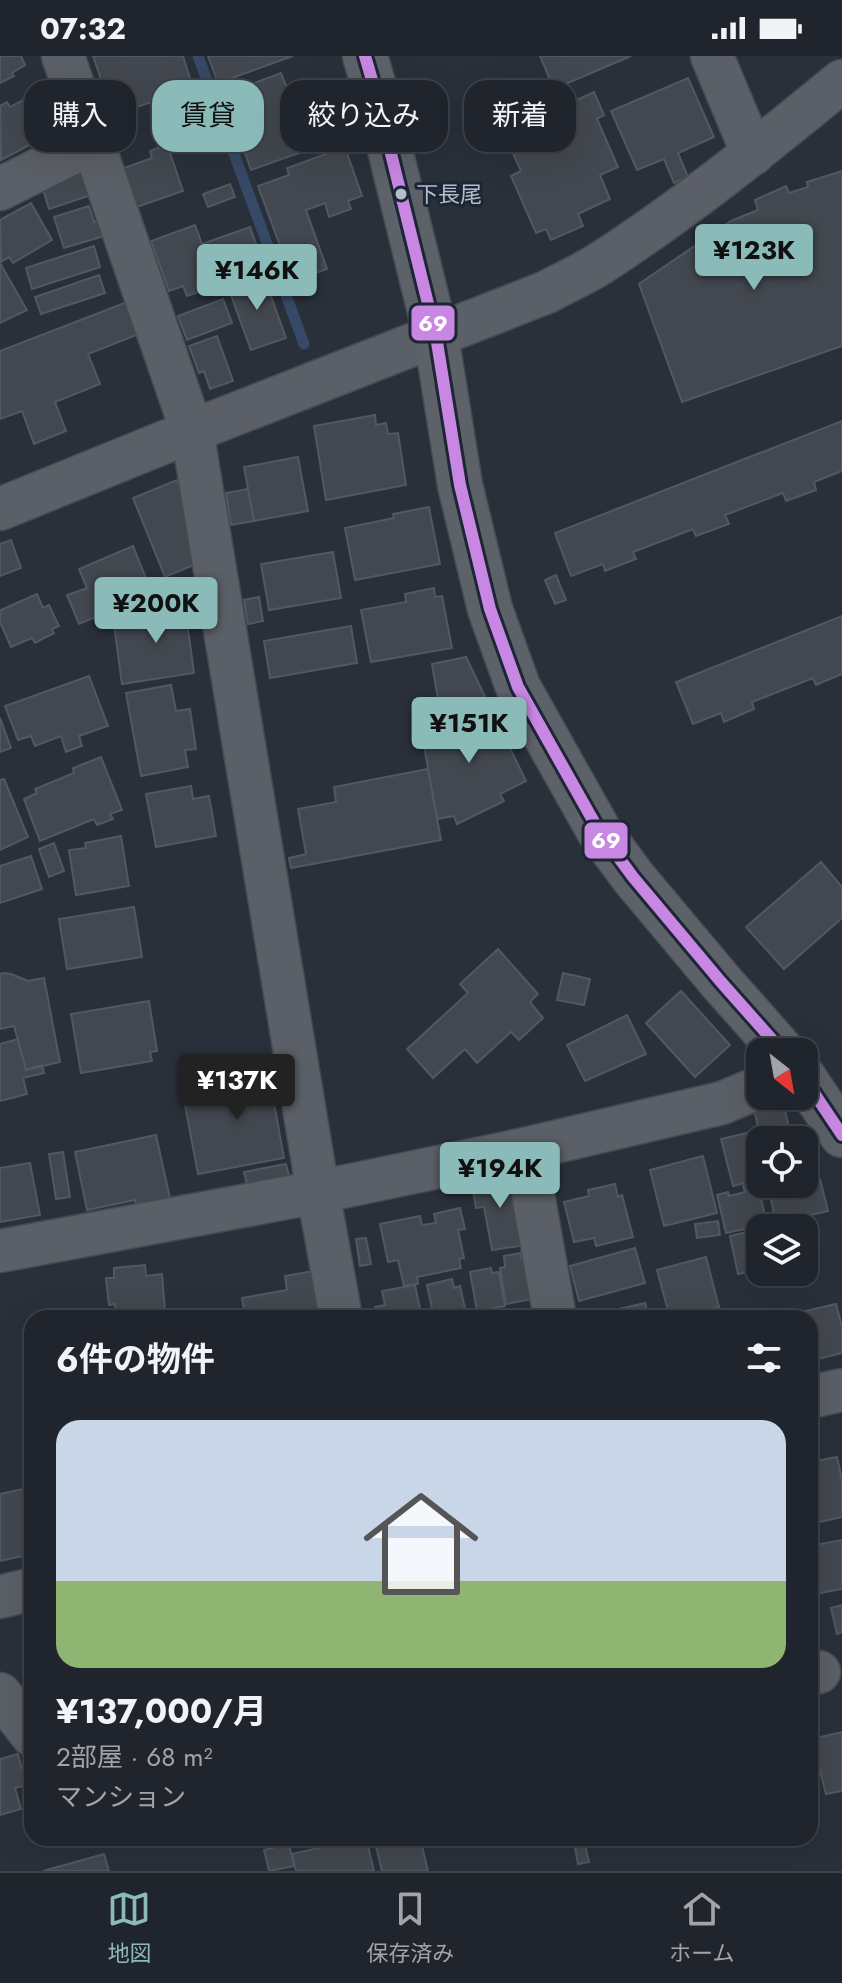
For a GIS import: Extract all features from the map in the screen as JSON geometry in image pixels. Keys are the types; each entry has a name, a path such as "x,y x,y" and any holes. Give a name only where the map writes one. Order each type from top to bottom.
{"main road":[{"path":"365,56 436,336 460,485 490,609 518,687 608,843 701,959 771,1038"},
{"path":"818,1099 842,1135"}],"street":[{"path":"63,56 71,80"},
{"path":"712,56 753,154"},
{"path":"0,509 547,292 599,265 753,154 842,81"},
{"path":"0,189 74,152"},
{"path":"95,152 192,431 340,1310"},
{"path":"0,1251 318,1192 525,1149 722,1103 746,1093"},
{"path":"525,1149 554,1310"},
{"path":"818,1395 842,1390"},
{"path":"0,1597 24,1591"},
{"path":"0,1694 24,1725"}],"building":[{"path":"0,56 21,56 25,65 12,73 14,76 0,83"},
{"path":"93,56 183,56 190,80 152,80 152,102 136,107 136,80 101,80"},
{"path":"208,56 293,56 226,80 217,80"},
{"path":"540,56 631,56 575,80 550,80"},
{"path":"281,73 284,80 280,80 280,152 302,152 251,170 245,152 264,152 262,80"},
{"path":"688,78 714,137 678,153 688,177 674,183 664,159 637,170 611,111"},
{"path":"594,92 604,115 597,119 618,167 600,175 610,199 578,214 583,226 551,240 546,229 536,233 511,176 521,171 512,152 576,152 576,100"},
{"path":"24,100 24,148 1,160 0,106 7,102 10,107"},
{"path":"150,151 170,152 183,191 137,207 124,168 152,158"},
{"path":"331,152 347,152 362,196 348,201 351,209 329,217 325,203 306,210 327,269 293,281 258,186 289,175 287,168"},
{"path":"842,171 842,346 682,402 639,284 731,221 758,210 755,200 786,186 789,193 808,187 807,182"},
{"path":"79,172 88,177 94,194 49,209 43,189"},
{"path":"230,184 235,197 208,207 203,194"},
{"path":"31,203 52,240 13,263 9,257 1,262 0,220"},
{"path":"89,206 94,222 103,219 107,235 64,248 54,217"},
{"path":"195,225 202,244 250,227 263,263 219,278 221,284 187,296 183,286 169,291 151,241"},
{"path":"94,246 100,267 32,289 26,268"},
{"path":"0,263 27,310 0,323"},
{"path":"263,274 286,338 251,350 228,287"},
{"path":"99,275 105,293 41,314 35,297"},
{"path":"223,299 232,323 187,340 178,316"},
{"path":"127,302 139,334 88,354 100,384 55,402 66,431 34,444 22,411 0,419 0,351"},
{"path":"217,336 233,381 210,389 204,371 199,373 189,346"},
{"path":"375,415 376,425 386,423 388,434 398,433 406,485 326,500 314,426"},
{"path":"842,421 842,471 814,482 816,490 786,501 783,493 725,515 729,524 696,536 693,529 633,552 636,559 605,571 603,564 571,576 555,533"},
{"path":"298,457 308,511 254,521 244,467"},
{"path":"177,480 195,525 201,562 165,577 133,498"},
{"path":"248,489 254,521 231,525 226,493"},
{"path":"429,507 440,564 355,580 345,528"},
{"path":"11,540 21,568 0,576 0,544"},
{"path":"133,546 152,593 79,624 67,595 87,588 79,569"},
{"path":"333,552 341,598 269,610 261,564"},
{"path":"556,575 566,600 555,604 545,580"},
{"path":"434,588 435,597 442,596 452,648 371,662 361,610 406,602 405,594"},
{"path":"37,594 43,608 49,605 59,626 52,629 54,633 35,643 32,638 11,647 0,622 1,610"},
{"path":"259,597 263,621 248,624 244,600"},
{"path":"184,600 194,673 122,684 114,625 136,622 138,629 152,627 149,605"},
{"path":"842,616 842,674 816,685 813,678 752,702 754,709 724,722 721,713 693,724 676,682"},
{"path":"351,626 357,663 270,678 264,641"},
{"path":"466,657 489,705 443,728 432,664"},
{"path":"89,676 108,726 79,736 82,746 66,752 61,736 35,746 31,736 18,740 5,706"},
{"path":"171,685 176,711 190,709 196,749 185,750 188,767 141,776 126,693"},
{"path":"489,705 526,781 500,794 504,801 457,824 454,816 437,819 421,729 441,722 443,728"},
{"path":"0,718 11,748 0,752"},
{"path":"101,757 122,810 110,814 113,819 97,825 94,819 40,841 24,799 37,793 35,789 74,773 73,768"},
{"path":"428,769 441,840 291,868 289,858 306,854 298,809 336,802 334,787"},
{"path":"4,779 28,837 0,850 0,780"},
{"path":"191,786 193,799 209,796 216,836 156,847 146,794"},
{"path":"121,836 129,886 76,895 69,850 86,848 85,843"},
{"path":"54,843 64,871 49,877 39,849"},
{"path":"31,856 42,889 0,903 0,866"},
{"path":"821,862 842,887 842,918 784,969 746,927"},
{"path":"134,907 142,957 67,969 59,919"},
{"path":"498,949 538,994 530,1002 543,1018 519,1040 511,1032 477,1063 465,1049 433,1078 407,1049 468,993 460,984"},
{"path":"563,973 590,979 584,1005 557,1000"},
{"path":"0,974 28,981 44,978 60,1062 26,1070 14,1026 0,1029"},
{"path":"681,991 730,1045 695,1077 646,1023"},
{"path":"149,1001 157,1051 150,1052 152,1061 81,1073 71,1014"},
{"path":"627,1015 646,1054 585,1081 567,1045"},
{"path":"18,1039 26,1070 42,1065 44,1073 23,1078 27,1094 0,1101 0,1044"},
{"path":"266,1059 284,1158 198,1174 185,1105 223,1098 219,1074 243,1070 242,1063"},
{"path":"754,1110 785,1110 789,1126 758,1126"},
{"path":"746,1133 746,1183 733,1186 721,1139"},
{"path":"156,1135 171,1203 137,1210 135,1200 87,1210 75,1152"},
{"path":"63,1152 70,1197 56,1199 49,1154"},
{"path":"703,1156 717,1213 664,1226 650,1170"},
{"path":"30,1163 40,1215 0,1222 0,1168"},
{"path":"286,1164 289,1176 247,1184 244,1172"},
{"path":"504,1173 505,1179 514,1178 526,1245 492,1250 484,1207 476,1208 471,1179"},
{"path":"818,1179 828,1211 774,1214 771,1198 818,1198"},
{"path":"615,1184 618,1197 622,1195 633,1237 596,1246 594,1238 574,1242 564,1202 589,1196 588,1190"},
{"path":"746,1185 746,1198 761,1198 765,1214 746,1214 746,1229 726,1233 717,1195 745,1192 743,1186"},
{"path":"460,1208 465,1229 458,1230 464,1258 459,1259 461,1268 417,1277 418,1284 404,1286 398,1260 388,1262 380,1224 420,1216 422,1225 436,1223 434,1214"},
{"path":"718,1221 720,1235 697,1238 695,1224"},
{"path":"746,1232 746,1272 738,1274 730,1236"},
{"path":"366,1238 371,1264 360,1266 356,1239"},
{"path":"635,1248 645,1283 579,1301 570,1266"},
{"path":"521,1253 521,1258 529,1257 537,1298 506,1304 500,1268 505,1267 504,1256"},
{"path":"706,1257 719,1307 668,1310 657,1270"},
{"path":"145,1265 146,1276 162,1274 165,1310 115,1310 115,1304 109,1305 106,1278 114,1278 114,1268"},
{"path":"491,1268 492,1273 499,1272 505,1306 477,1310 470,1272"},
{"path":"313,1271 320,1310 244,1310 242,1298 287,1290 285,1276"},
{"path":"452,1279 454,1288 460,1286 465,1310 432,1310 427,1285"},
{"path":"415,1285 420,1310 376,1310 375,1307 385,1305 382,1291"},
{"path":"645,1303 647,1310 614,1310"},
{"path":"836,1304 842,1327 842,1353 818,1359 818,1310 810,1310"},
{"path":"837,1457 842,1480 842,1517 818,1522 818,1461"},
{"path":"24,1489 24,1556 0,1561 0,1494"},
{"path":"842,1540 842,1589 818,1594 818,1544"},
{"path":"842,1605 842,1632 837,1634 831,1608"},
{"path":"842,1732 842,1791 826,1794 818,1763 818,1738"},
{"path":"18,1754 24,1786 15,1788 21,1809 0,1815 0,1759"},
{"path":"289,1846 294,1866 269,1871 264,1850"},
{"path":"328,1846 368,1846 374,1871 296,1871 292,1854"},
{"path":"376,1846 422,1846 428,1871 382,1871"},
{"path":"585,1846 589,1862 578,1864 575,1848"},
{"path":"104,1854 109,1871 43,1871"}],"waterway":[{"path":"198,56 304,344"}],"transit line":[{"name":"69","path":"365,56 436,336 460,485 490,609 518,687 599,831 633,877 771,1038"},
{"name":"69","path":"818,1099 842,1135"}],"place":[{"name":"下長尾","path":"401,194"}]}
